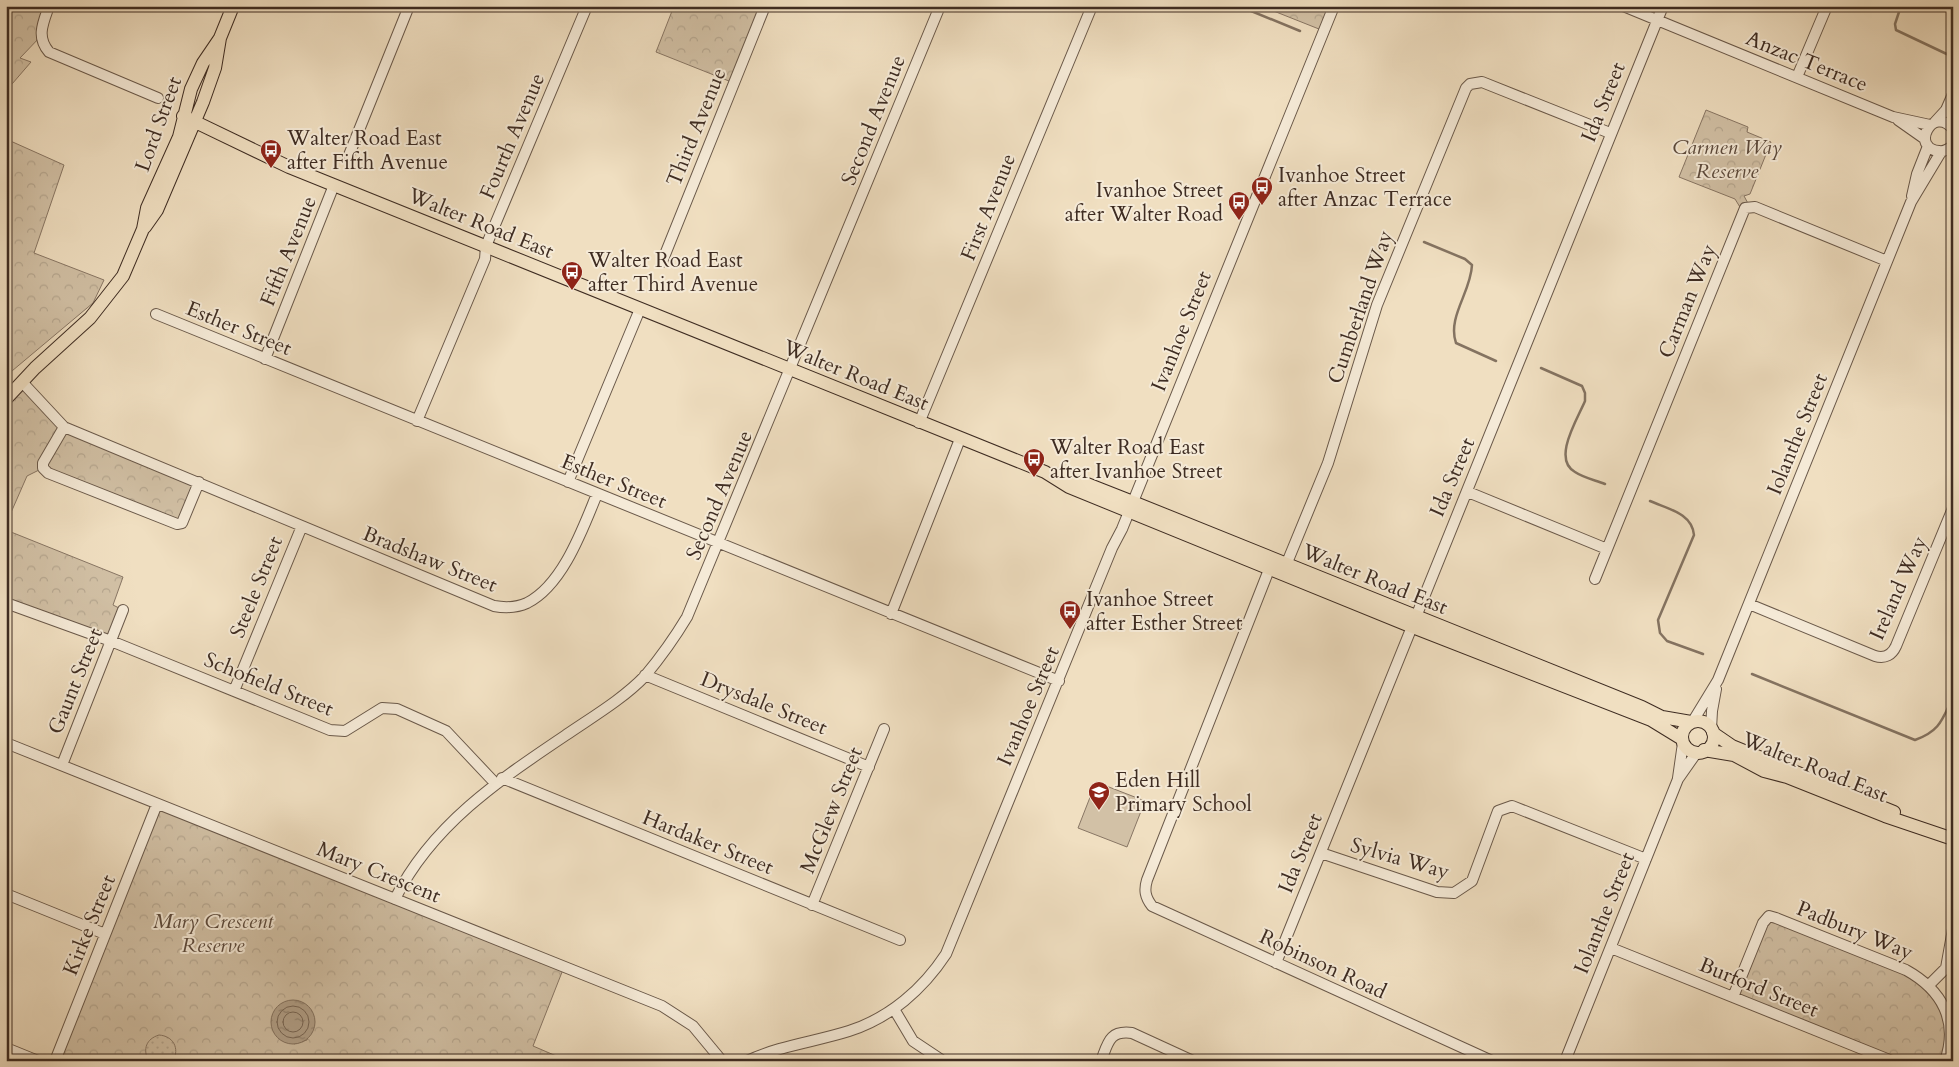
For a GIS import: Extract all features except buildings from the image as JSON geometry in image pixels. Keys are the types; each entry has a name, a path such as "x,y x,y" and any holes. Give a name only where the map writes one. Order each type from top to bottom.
{"main road":[{"name":"Lord Street","path":"6,399 35,368 90,318 123,276 143,228 147,208 178,138 215,68 220,38 233,6"},
{"name":"Walter Road East","path":"189,118 252,151 334,185 1045,472 1069,487 1131,507 1650,720 1683,741"},
{"name":"Walter Road East","path":"1412,621 1642,707 1662,717 1692,722"},
{"path":"1692,722 1704,722 1712,731 1712,744 1701,751 1689,750 1683,741 1685,728 1692,722"},
{"name":"Walter Road East","path":"1712,731 1732,746 1890,809 1910,824"},
{"name":"Walter Road East","path":"1701,751 1728,754 1764,771 1953,840"}],"street":[{"path":"50,6 41,36 43,45 54,56 158,98"},
{"path":"348,155 409,6"},
{"name":"Fourth Avenue","path":"417,421 485,259 486,246 587,6"},
{"name":"Third Avenue","path":"662,262 765,6"},
{"name":"Second Avenue","path":"395,899 411,871 440,834 499,781 595,715 645,675 687,617 719,544 940,6"},
{"name":"First Avenue","path":"920,423 1092,6"},
{"name":"Ivanhoe Street","path":"747,1061 780,1047 850,1031 894,1009 924,983 946,954 1131,507 1334,6"},
{"name":"Anzac Terrace","path":"1623,6 1894,117 1933,124 1943,122 1953,128"},
{"name":"Ida Street","path":"1276,963 1412,621 1468,492 1610,133 1663,6"},
{"path":"1798,77 1827,6"},
{"name":"Cumberland Way","path":"1284,570 1328,463 1377,305 1466,88 1470,84 1482,82 1610,133"},
{"path":"1933,124 1946,110 1953,94"},
{"name":"Anzac Terrace","path":"1894,117 1927,142 1949,148"},
{"path":"1953,120 1953,128"},
{"name":"Iolanthe Street","path":"1692,722 1718,680 1749,604 1911,202 1917,174 1926,155 1927,142 1933,124"},
{"name":"Iolanthe Street","path":"1911,202 1949,148"},
{"name":"Fifth Avenue","path":"265,359 334,185"},
{"name":"Carman Way","path":"1594,579 1745,208 1755,207 1887,261"},
{"path":"568,482 640,308"},
{"name":"Esther Street","path":"156,314 1059,681"},
{"name":"Bradshaw Street","path":"22,383 64,427 494,606 510,608 528,603 545,588 560,571 576,544 597,494"},
{"path":"64,427 43,463 43,468 48,473 178,524 182,523 186,518 199,482"},
{"path":"891,614 960,439"},
{"path":"1468,492 1607,549"},
{"name":"Ireland Way","path":"1749,604 1875,656 1884,657 1889,655 1896,646 1953,508"},
{"name":"Steele Street","path":"234,691 302,526"},
{"name":"Robinson Road","path":"1271,564 1147,880 1145,894 1152,906 1480,1058 1492,1061"},
{"name":"Schofield Street","path":"6,603 111,641 338,732 353,728 382,708 396,709 446,731 499,781"},
{"name":"Gaunt Street","path":"62,765 123,610"},
{"name":"Drysdale Street","path":"645,675 869,766"},
{"name":"Iolanthe Street","path":"1712,731 1712,711 1718,680"},
{"name":"McGlew Street","path":"812,905 884,729"},
{"name":"Iolanthe Street","path":"1565,1061 1678,780 1683,741"},
{"name":"Mary Crescent","path":"6,743 662,1006 693,1026 722,1061"},
{"name":"Iolanthe Street","path":"1678,780 1701,751"},
{"name":"Hardaker Street","path":"499,781 900,940"},
{"name":"Kirke Street","path":"55,1061 157,804"},
{"name":"Sylvia Way","path":"1321,853 1438,892 1454,893 1472,881 1498,811 1512,806 1646,859"},
{"path":"6,894 105,934"},
{"name":"Padbury Way","path":"1734,997 1759,930 1768,916 1906,970 1929,986 1941,1001 1952,1030 1952,1040 1945,1061"},
{"path":"1929,986 1946,968 1953,929"},
{"name":"Burford Street","path":"1611,948 1892,1061"},
{"path":"894,1009 913,1041 943,1061"},
{"path":"1101,1061 1110,1039 1119,1032 1125,1032 1132,1033 1193,1061"},
{"path":"6,1048 38,1061"}],"green space":[{"path":"6,6 49,6 41,36 20,58 31,62 6,91"},
{"path":"674,6 763,6 734,83 656,52"},
{"path":"1261,6 1334,6 1324,31"},
{"name":"Carmen Way Reserve","path":"1706,110 1748,127 1747,132 1771,142 1750,194 1744,196 1750,207 1743,212 1735,199 1679,177"},
{"path":"6,139 64,165 34,253 104,280 93,303 6,376"},
{"path":"23,383 64,427 199,482 182,523 43,468 27,476 6,524 6,399"},
{"path":"6,530 123,577 113,605 123,610 111,641 6,603"},
{"path":"1096,782 1145,801 1127,847 1078,828"},
{"name":"Mary Crescent Reserve","path":"157,804 564,967 533,1046 568,1061 55,1061","holes":["291,1001 298,1001 310,1009 307,1040 294,1044 278,1007"]},
{"path":"1769,916 1922,979 1948,1015 1945,1061 1892,1061 1733,997"},
{"path":"159,1035 168,1038 174,1044 176,1052 173,1061 148,1060 146,1048 148,1042"}],"water":[{"path":"293,1000 305,1004 311,1010 315,1022 311,1034 305,1040 293,1044 281,1040 275,1034 271,1022 275,1010 281,1004"}],"waterway":[{"path":"1239,6 1300,31"},
{"path":"1901,6 1895,24 1896,30 1953,57"},
{"path":"1424,242 1465,259 1472,265 1468,285 1457,314 1454,333 1456,343 1496,361"},
{"path":"1541,368 1582,386 1585,393 1585,401 1568,439 1566,458 1568,466 1575,472 1605,484"},
{"path":"1650,501 1671,509 1684,517 1689,522 1694,535 1658,620 1660,633 1667,641 1703,654"},
{"path":"1752,674 1915,740 1935,729 1943,718 1953,697"}],"place":[{"name":"Walter Road East after Fifth Avenue","path":"271,169"},
{"name":"Ivanhoe Street after Anzac Terrace","path":"1262,206"},
{"name":"Ivanhoe Street after Walter Road","path":"1239,221"},
{"name":"Walter Road East after Third Avenue","path":"572,291"},
{"name":"Walter Road East after Ivanhoe Street","path":"1034,478"},
{"name":"Ivanhoe Street after Esther Street","path":"1070,630"},
{"name":"Eden Hill Primary School","path":"1099,811"}]}
